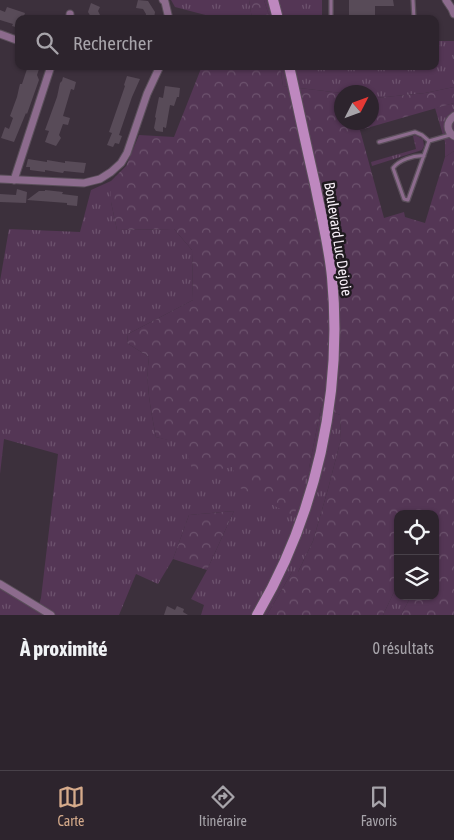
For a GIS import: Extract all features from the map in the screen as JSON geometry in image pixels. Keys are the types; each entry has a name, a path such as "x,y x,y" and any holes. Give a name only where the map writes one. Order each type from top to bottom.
{"main road":[{"path":"273,0 277,15"},
{"name":"Boulevard Luc Dejoie","path":"257,615 286,558 314,484 326,429 334,356 332,277 318,198 290,70"}],"street":[{"path":"164,0 168,15"},
{"path":"446,0 454,14"},
{"path":"0,34 15,40"},
{"path":"14,180 50,70"},
{"path":"0,179 84,183 100,179 111,172 127,153 147,94 158,70"},
{"path":"452,135 448,125 450,119 454,116"},
{"path":"0,584 51,615"}],"lane":[{"path":"332,0 332,15"},
{"path":"413,0 414,15"},
{"path":"379,142 415,132 429,140 452,135"},
{"path":"424,156 416,155 396,164 393,168 404,199 408,200 424,156 429,140"}],"green space":[{"path":"171,0 249,0 251,15 205,15 175,7"},
{"path":"249,0 264,0 269,15 251,15"},
{"path":"264,0 322,0 322,15 269,15"},
{"path":"439,41 454,41 454,87 425,93 379,98 379,85 334,85 334,92 283,86 281,70 439,70"},
{"path":"200,70 281,70 283,86 334,92 334,130 360,130 384,218 404,212 405,217 425,223 445,157 454,151 454,615 401,615 409,600 439,600 439,510 394,510 394,592 383,615 267,615 292,572 298,572 313,541 341,439 340,415 321,407 309,468 294,516 240,488 232,467 194,474 183,444 156,437 148,387 149,357 127,343 128,334 193,300 192,250 174,229 117,230 111,202 111,181 126,166 139,135 174,137"},
{"path":"454,87 454,103 379,125 379,98 425,93"},
{"path":"454,103 454,151 445,157 445,142 435,108"},
{"path":"415,135 423,139 424,146 422,150 372,166 371,162 416,149 413,136"},
{"path":"111,181 111,202 117,230 174,229 192,250 193,300 128,334 127,343 149,357 148,387 156,437 183,443 232,467 309,468 321,407 340,415 341,439 313,541 298,572 292,572 267,615 201,615 204,605 191,599 207,570 234,511 189,515 173,559 158,584 136,574 119,615 0,615 0,588 37,611 41,598 58,454 4,439 0,474 0,281 9,229 80,232 91,190"},
{"path":"234,511 207,570 173,559 189,515"},
{"path":"394,592 394,600 409,600 401,615 383,615"}],"building":[{"path":"138,0 148,1 155,12 155,15 146,15 143,9 136,8"},
{"path":"349,0 393,0 394,6 375,6 375,15 349,15"},
{"path":"91,3 100,7 98,11 100,15 90,15 88,12"},
{"path":"7,7 25,13 24,15 15,15 15,27 12,26 13,24 0,20 0,10 5,12"},
{"path":"27,70 39,70 37,75 39,80 27,114 14,142 1,138 5,127 9,129 13,118 10,116 20,84 22,84"},
{"path":"127,76 140,79 119,135 122,136 119,144 115,143 113,147 107,145 112,133 109,132"},
{"path":"63,77 76,82 74,90 71,89 63,116 70,118 68,125 63,124 59,135 61,138 56,146 45,142 49,131 45,130"},
{"path":"165,86 180,88 179,97 177,97 174,106 170,105 166,128 163,127 163,132 156,131 154,128 159,97 163,98"},
{"path":"28,159 47,162 47,160 65,163 65,161 86,163 84,173 64,171 63,173 45,170 45,172 30,170 30,167 26,167"},
{"path":"17,189 27,192 26,203 0,202 0,194 16,195"},
{"path":"45,190 78,196 77,206 67,205 67,203 27,200 39,191"},
{"path":"167,606 175,610 177,606 184,609 183,612 188,615 164,615"}]}
